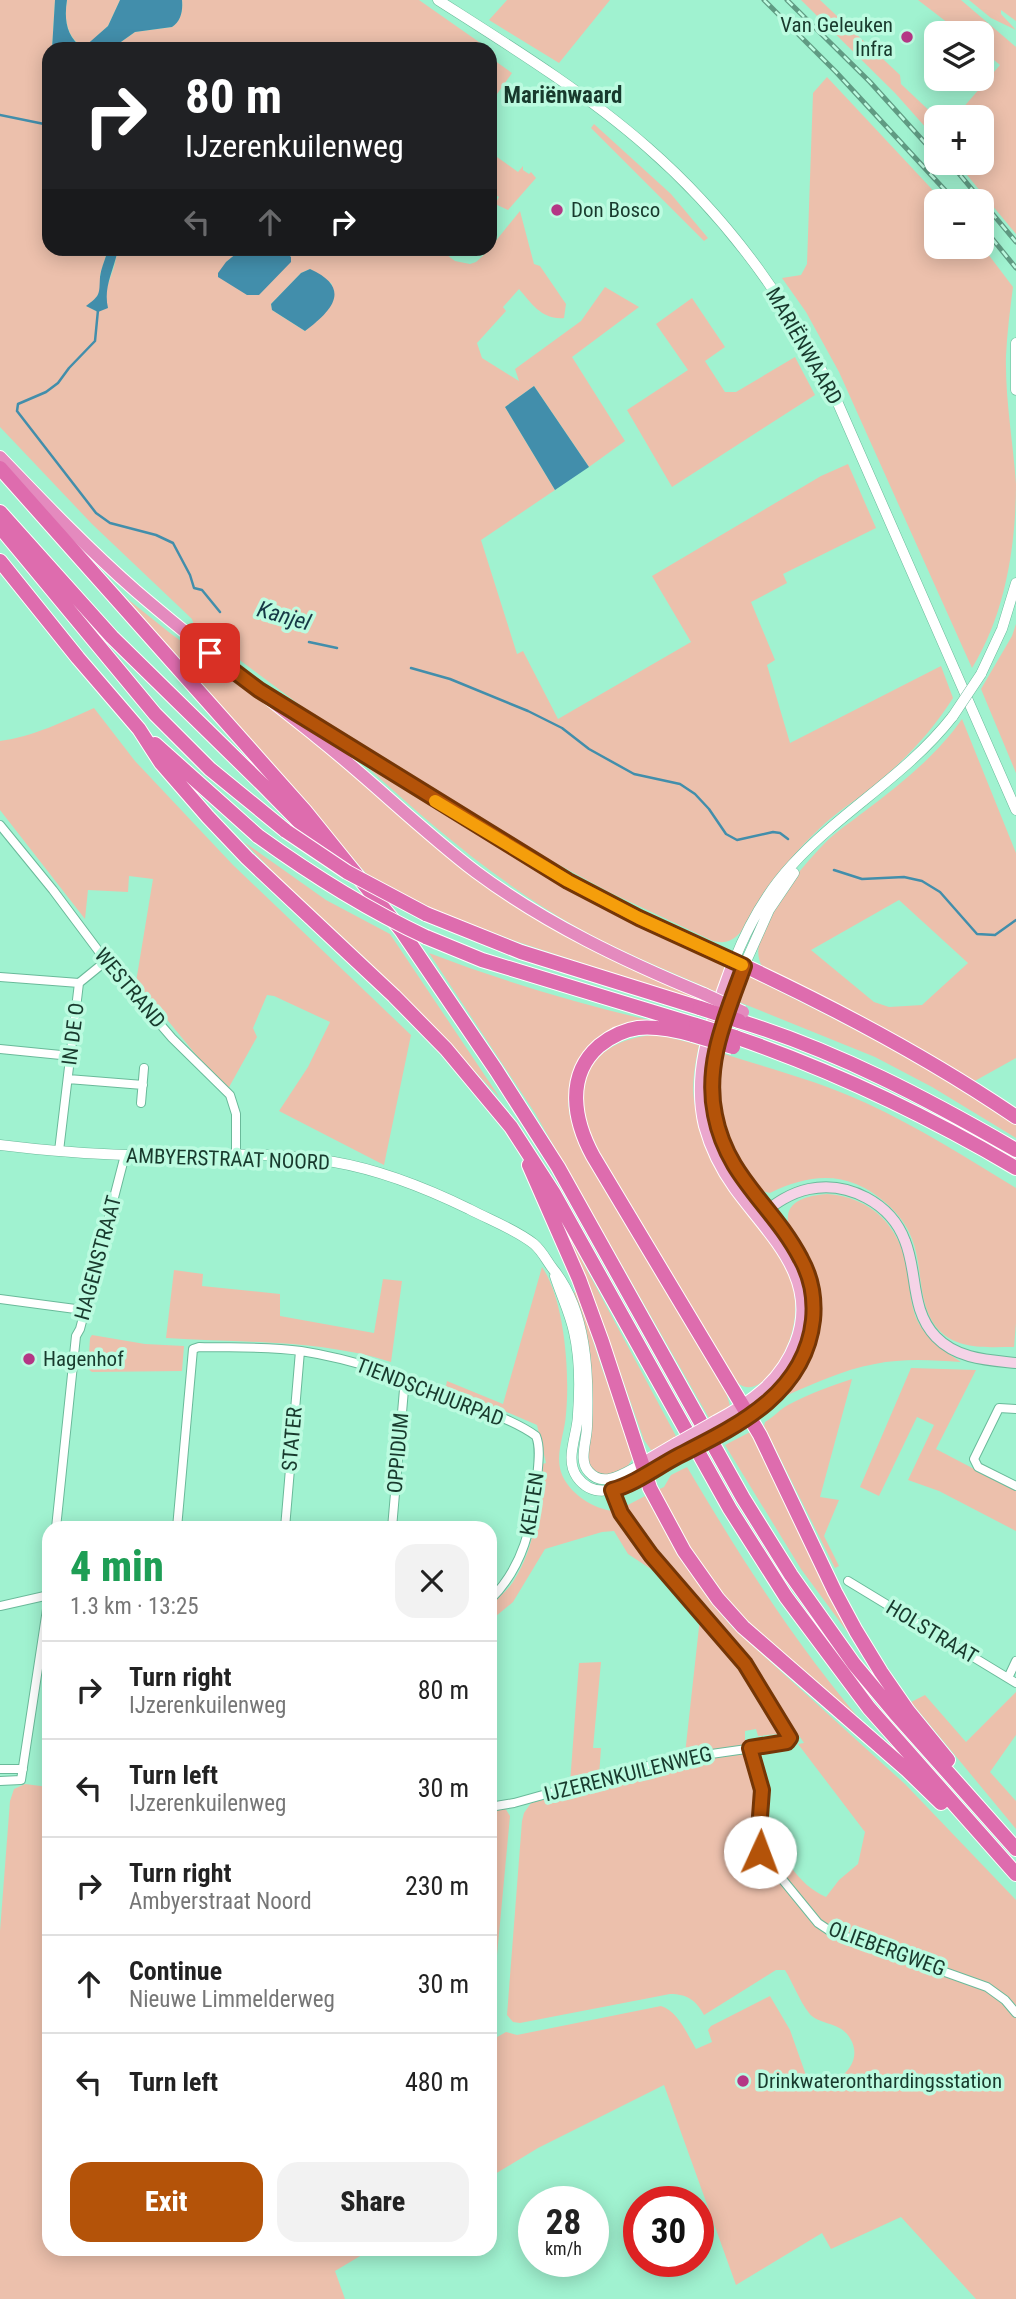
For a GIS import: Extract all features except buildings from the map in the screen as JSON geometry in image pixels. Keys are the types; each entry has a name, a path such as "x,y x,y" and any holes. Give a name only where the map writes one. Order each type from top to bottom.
{"highway":[{"path":"0,457 75,534 135,590 367,778 440,843 497,886 556,925 702,1001 939,1105 1016,1150"},
{"path":"0,468 305,811 388,913 496,1070 558,1167 743,1498 802,1591 854,1664 1013,1846"},
{"path":"0,512 112,637 299,821 367,894 413,949"},
{"path":"0,527 123,677 174,734 228,785 286,831 347,872 426,914 521,952 702,1001"},
{"path":"0,561 138,729 161,763 208,817 247,858 394,996 446,1049 495,1107 572,1224 730,1508 786,1597 869,1708 1016,1874"},
{"path":"259,690 568,881 898,1045 1016,1117"},
{"path":"138,729 258,836 329,885 426,937 482,960 734,1042 814,1073 839,1076 932,1120 1016,1168"},
{"path":"694,1030 638,1028 610,1038 591,1053 580,1071 576,1093 577,1116 584,1140 760,1435 835,1592 881,1672 1013,1846"},
{"path":"521,1143 532,1175 579,1279 650,1488 684,1551 718,1599 743,1628 907,1770 946,1809 990,1844"}],"main road":[{"path":"643,1469 774,1398 797,1371 806,1351 814,1315 812,1290 792,1242 763,1214 736,1171 718,1130 712,1074 715,1052 739,964"},
{"path":"763,1214 785,1198 816,1188 849,1191 874,1203 889,1215 905,1240 918,1306 935,1336 952,1349 968,1356 1016,1363"}],"street":[{"name":"MARIËNWAARD","path":"438,0 580,94 639,140 694,191 764,276 799,328 833,392 1016,810"},
{"path":"1016,343 1016,390"},
{"path":"739,964 774,901 814,844 912,761 953,716 981,674 1002,629 1016,583"},
{"name":"WESTRAND","path":"0,825 106,961 172,1038 230,1095 236,1114 236,1155"},
{"name":"IN DE O","path":"59,1151 79,983 106,961"},
{"path":"0,977 79,983"},
{"path":"0,1049 71,1056"},
{"path":"141,1102 144,1068"},
{"name":"IN DE O","path":"68,1079 143,1086"},
{"name":"AMBYERSTRAAT NOORD","path":"0,1145 125,1155 296,1157 333,1162 396,1178 423,1188 525,1237 542,1251 553,1269 575,1339 579,1411 572,1453 573,1467 577,1477 587,1486 599,1491 612,1490"},
{"name":"HAGENSTRAAT","path":"57,1521 76,1336 125,1155"},
{"name":"AMBYERSTRAAT NOORD","path":"553,1269 559,1274 569,1293 579,1324 584,1354 587,1427 585,1466 596,1478 609,1479"},
{"path":"0,1299 83,1310"},
{"name":"TIENDSCHUURPAD","path":"178,1521 192,1349 199,1347 300,1351 338,1358 405,1378 486,1411 534,1434 538,1439"},
{"name":"STATER","path":"286,1521 300,1351"},
{"name":"OPPIDUM","path":"393,1521 405,1378"},
{"path":"1016,1409 999,1408 974,1459 978,1466 1016,1486"},
{"name":"KELTEN","path":"497,1593 517,1565 529,1533 538,1474 538,1439"},
{"path":"609,1479 643,1469"},
{"path":"612,1490 643,1469"},
{"name":"IJZERENKUILENWEG","path":"497,1806 669,1760 787,1742 790,1738 745,1664 659,1566 621,1513 609,1479"},
{"name":"HOLSTRAAT","path":"848,1581 1016,1683"},
{"path":"0,1606 42,1597"},
{"path":"5,1782 21,1780 42,1647"},
{"path":"1008,1678 1016,1661"},
{"name":"OLIEBERGWEG","path":"750,1748 762,1790 758,1843 760,1852 818,1923 830,1931 988,1987 999,1994 1016,2013"},
{"path":"0,1769 23,1769"}],"shaded area":[{"path":"0,0 55,0 52,42 42,42 42,256 106,256 100,275 101,290 87,306 98,312 116,256 234,256 226,262 247,295 280,256 448,256 455,261 470,264 483,256 497,256 497,239 520,211 534,264 540,266 566,304 564,318 544,314 519,289 503,307 506,311 477,343 482,358 519,381 515,369 581,321 605,287 639,307 572,357 625,441 589,467 534,386 505,407 555,490 481,540 517,654 523,651 558,719 691,642 652,576 821,476 848,464 876,528 783,574 787,583 751,602 775,660 767,665 790,743 941,666 953,698 905,758 837,813 796,852 741,932 728,941 713,941 609,892 539,854 375,755 308,711 194,626 192,619 92,524 0,427","holes":["310,269 332,284 325,312 305,331 272,310 271,304 301,273"]},
{"path":"67,0 120,0 108,26 91,42 76,42 73,39 66,14"},
{"path":"182,0 419,0 479,42 121,42 135,32 172,27 181,15"},
{"path":"507,0 610,0 559,63 489,20"},
{"path":"801,0 820,0 900,75 901,84 924,106 924,126"},
{"path":"918,0 961,0 986,21 945,21"},
{"path":"969,0 1016,0 1016,21 1001,10 1001,14 1016,30 991,18"},
{"path":"994,28 1016,47 1016,234 994,208 994,189 979,189 967,175 994,175 994,105 965,105 978,91 994,91 994,72 1000,65 994,60"},
{"path":"497,62 512,73 497,94"},
{"path":"827,77 932,189 924,189 924,259 992,259 1013,287 1006,372 1016,484 1014,531 1006,579 993,626 972,668 839,372 806,312 782,278 801,275 807,264 813,93"},
{"path":"594,124 671,194 708,238 704,241 591,128"},
{"path":"497,157 518,172 523,166 523,170 529,174 531,172 536,178 508,210 497,205"},
{"path":"692,298 725,347 705,361 725,392 736,392 795,357 815,395 672,487 627,410 688,370 656,324"},
{"path":"120,593 170,633 308,733 541,920 699,997 698,1001 515,941 435,910 371,879"},
{"path":"1016,624 1016,773 981,689 1012,636"},
{"path":"94,708 135,761 233,865 411,1035 384,1165 279,1111 308,1067 330,1022 267,995 253,1028 257,1037 228,1089 211,1073 136,982 153,879 129,876 128,892 88,890 85,919 0,810 0,741 36,732"},
{"path":"962,719 1016,853 1016,1058 973,1082 763,968 758,954 760,939 776,903 813,856 833,836 917,769","holes":["899,900 968,963 922,1005 889,1007 874,1002 811,950"]},
{"path":"364,764 552,879 714,958 725,967 716,992 606,943 542,906 463,850"},
{"path":"244,842 326,900 390,934 500,1098 412,1005"},
{"path":"429,953 546,993 665,1024 610,1034 573,1084 569,1096 569,1110 581,1143 725,1388 730,1406 709,1418 535,1113"},
{"path":"749,976 885,1045 984,1102 1016,1123 1016,1138 932,1087 875,1057 739,1002"},
{"path":"652,1035 699,1045 693,1085 696,1109 790,1277 795,1300 791,1336 775,1368 753,1387 742,1386 736,1382 604,1164 585,1120 583,1090 593,1065 611,1047 637,1037"},
{"path":"718,1052 811,1081 866,1103 961,1154 1016,1188 1014,1347 967,1345 942,1333 934,1324 924,1301 916,1251 910,1234 895,1212 873,1193 845,1180 831,1178 801,1181 770,1193 755,1186 735,1158 722,1129 718,1101"},
{"path":"827,1194 857,1201 881,1216 890,1227 903,1254 918,1322 932,1340 961,1362 907,1360 875,1364 839,1374 783,1397 805,1367 817,1333 819,1314 814,1278 808,1260 792,1233 788,1222 789,1210 797,1202"},
{"path":"566,1231 677,1438 658,1449 651,1450 644,1440 620,1372 603,1337"},
{"path":"542,1267 556,1298 564,1338 567,1398 559,1465 564,1480 591,1504 615,1511 623,1527 663,1577 628,1554 614,1531 602,1532 545,1549 513,1602 497,1615 497,1599 513,1582 527,1554 538,1510 542,1464 546,1463 537,1425 446,1386 447,1381 503,1404"},
{"path":"174,1270 203,1274 202,1286 280,1294 280,1316 374,1333 383,1279 402,1281 391,1362 335,1349 307,1346 166,1338"},
{"path":"577,1291 602,1369 632,1448 633,1458 627,1467 610,1475 598,1474 589,1466 572,1294"},
{"path":"92,1335 145,1344 184,1346 182,1371 92,1372 88,1369"},
{"path":"911,1368 976,1370 936,1449 1016,1491 1016,1531 939,1491 908,1480 934,1425 917,1417 879,1496 860,1487"},
{"path":"852,1379 820,1497 839,1500 824,1536 839,1566 835,1568 764,1426 765,1422 788,1405"},
{"path":"752,1431 874,1668 801,1569 725,1445"},
{"path":"687,1467 774,1606 822,1672 875,1737 751,1627 715,1587 655,1491 664,1487 671,1475"},
{"path":"645,1496 697,1581 733,1628 905,1784 1016,1900 1016,2299 976,2299 901,2217 831,2249 822,2233 736,2285 714,2224 714,2186 700,2186 664,2085 538,2148 497,2173 497,2037 506,2032 517,2035 661,2006 677,2018 696,2049 712,2042 708,2030 711,2026 770,1996 790,2030 807,2078 815,2085 825,2084 843,2075 853,2061 853,2043 847,2034 809,2013 785,1970 776,1970 704,2015 690,1999 670,1994 520,2023 513,2022 507,2015 522,1821 531,1803 655,1768 745,1753 748,1754 761,1786 756,1831 768,1836 778,1845 802,1881 826,1897 839,1880 858,1864 865,1832 798,1744 804,1743 749,1662 644,1540 626,1512 626,1506"},
{"path":"700,1618 758,1688 776,1719 783,1736 781,1738 778,1734 758,1736 756,1729 745,1731 745,1746 685,1754"},
{"path":"601,1662 593,1748 601,1748 599,1776 570,1783 579,1663"},
{"path":"1016,1692 1016,1735 990,1772 1016,1801 1016,1829 911,1702 925,1695 966,1742"},
{"path":"25,1784 42,1786 42,2256 360,2256 335,2271 345,2299 0,2299 0,1931 10,1801 14,1789"},
{"path":"505,1808 510,1816 497,1955 497,1809"}],"water":[{"path":"55,0 67,0 68,27 75,42 52,42"},
{"path":"120,0 182,0 179,19 175,25 135,32 121,42 90,42 108,26"},
{"path":"106,256 116,256 108,286 108,308 98,312 86,306 98,294"},
{"path":"233,256 291,257 291,262 259,295 247,295 218,277 226,262"},
{"path":"310,269 331,284 334,299 323,315 305,331 272,310 271,304 301,273"},
{"path":"534,386 589,467 555,490 505,407"}],"waterway":[{"path":"0,115 42,124"},
{"name":"Kanjel","path":"98,310 95,341 58,383 46,392 18,404 17,411 96,513 110,523 156,535 173,543 194,588 202,590 220,612"},
{"name":"Kanjel","path":"309,642 337,648"},
{"name":"Kanjel","path":"411,668 450,679 528,711 562,728 589,749 634,774 680,784 695,794 709,809 726,834 737,840 773,832 788,839"},
{"name":"Kanjel","path":"834,870 862,879 904,877 922,881 940,892 977,934 995,935 1016,920"}],"railway":[{"path":"764,0 836,72 944,189"},
{"path":"787,0 870,82 924,142"},
{"path":"960,175 1016,242"},
{"path":"994,241 1016,268"}],"slow traffic":[{"path":"435,801 568,881 639,918 742,965"}],"place":[{"name":"Van Geleuken Infra","path":"907,37"},
{"name":"Don Bosco","path":"557,210"},
{"name":"Hagenhof","path":"29,1359"},
{"name":"Drinkwateronthardingsstation","path":"743,2081"}],"district":[{"name":"Mariënwaard","path":"563,95"}],"route":[{"path":"210,653 259,690 568,881 639,918 744,966 715,1052 711,1083 714,1113 722,1143 736,1171 786,1234 805,1268 812,1290 814,1315 810,1338 797,1371 762,1408 699,1445 612,1490 616,1506 667,1576 745,1664 790,1738 787,1742 775,1745 750,1748 762,1790 758,1843 760,1852"}]}
